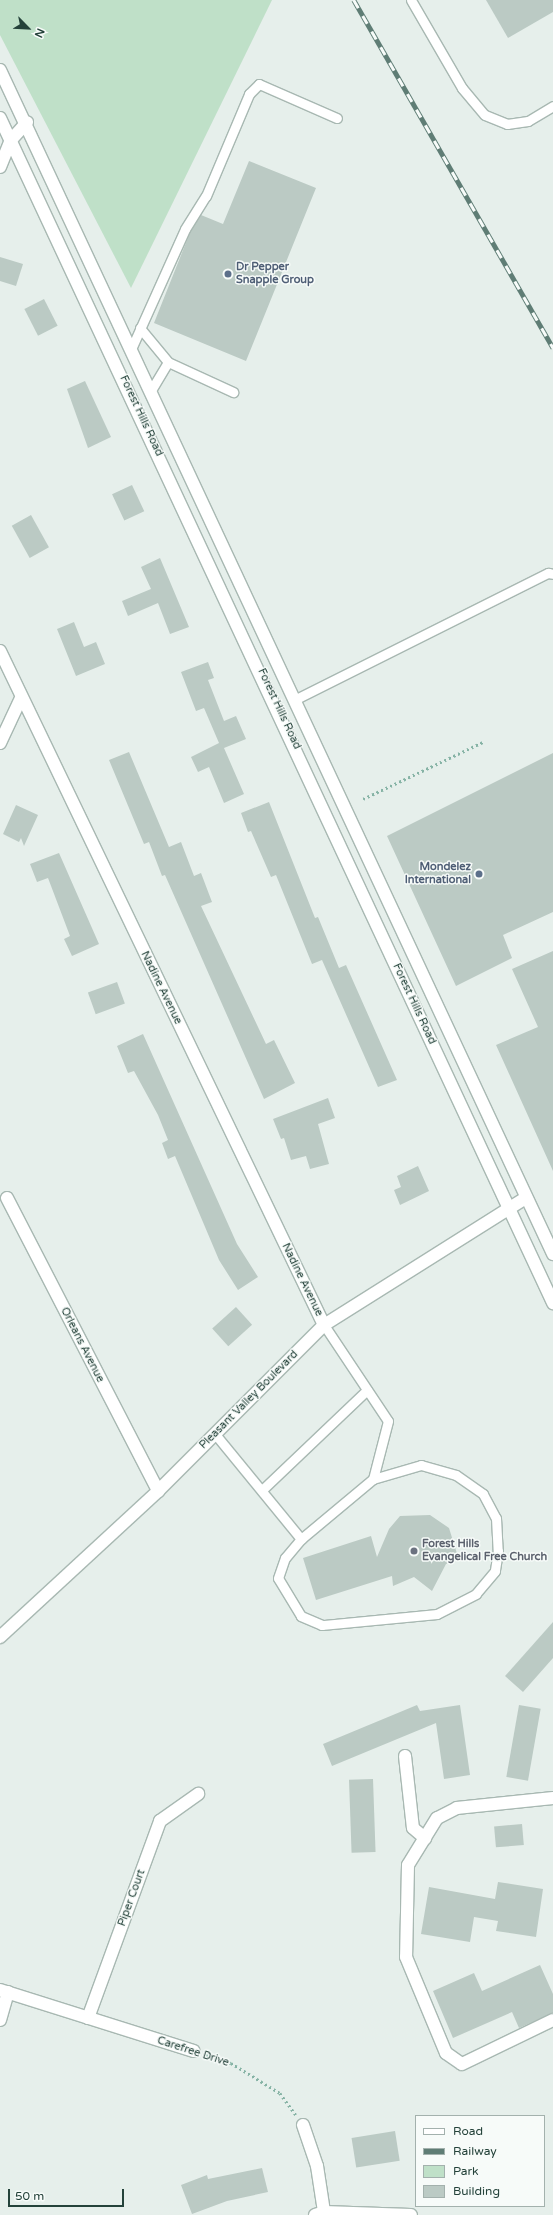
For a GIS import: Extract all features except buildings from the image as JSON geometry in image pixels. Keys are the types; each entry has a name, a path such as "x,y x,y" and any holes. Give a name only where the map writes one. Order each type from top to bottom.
{"street":[{"name":"Forest Hills Road","path":"0,70 27,122 132,346 553,1254"},
{"name":"Forest Hills Road","path":"0,118 279,710 508,1209 553,1303"},
{"path":"0,167 11,140 27,122"},
{"path":"134,402 152,389"},
{"name":"Nadine Avenue","path":"0,651 21,698 324,1325"},
{"path":"0,743 21,698"},
{"path":"279,710 296,699"},
{"name":"Orleans Avenue","path":"7,1198 158,1491"},
{"name":"Pleasant Valley Boulevard","path":"0,1637 158,1491 324,1325 526,1198"},
{"path":"405,1756 413,1828 425,1838"},
{"name":"Piper Court","path":"88,2018 160,1821 198,1794"},
{"path":"553,1798 456,1808 437,1818 408,1865 406,1957 446,2053 462,2064 553,2020"},
{"path":"0,2020 4,1991"},
{"name":"Carefree Drive","path":"4,1991 194,2051"},
{"path":"303,2125 317,2166 320,2213 411,2215"}],"lane":[{"path":"411,0 462,88 485,115 507,124 528,121 553,106"},
{"path":"132,346 185,229 206,196 249,94 259,84 337,118"},
{"path":"140,328 168,362 233,392"},
{"path":"152,389 168,362"},
{"path":"296,699 548,573 553,574"},
{"path":"324,1325 388,1421 373,1479"},
{"path":"262,1490 367,1390"},
{"path":"215,1434 301,1539"},
{"path":"421,1465 456,1475 483,1494 496,1518 498,1551 495,1571 476,1594 437,1614 322,1625 301,1616 278,1578 285,1558 301,1539 373,1479 421,1465"}],"path":[{"path":"363,799 483,742"},
{"name":"Carefree Drive","path":"194,2051 231,2063 280,2093 303,2125"}],"green space":[{"path":"0,0 272,0 131,288 0,35"}],"railway":[{"path":"354,0 553,348"}],"place":[{"name":"Dr Pepper Snapple Group","path":"228,274"},
{"name":"Mondelez International","path":"479,874"},
{"name":"Forest Hills Evangelical Free Church","path":"414,1551"}]}
